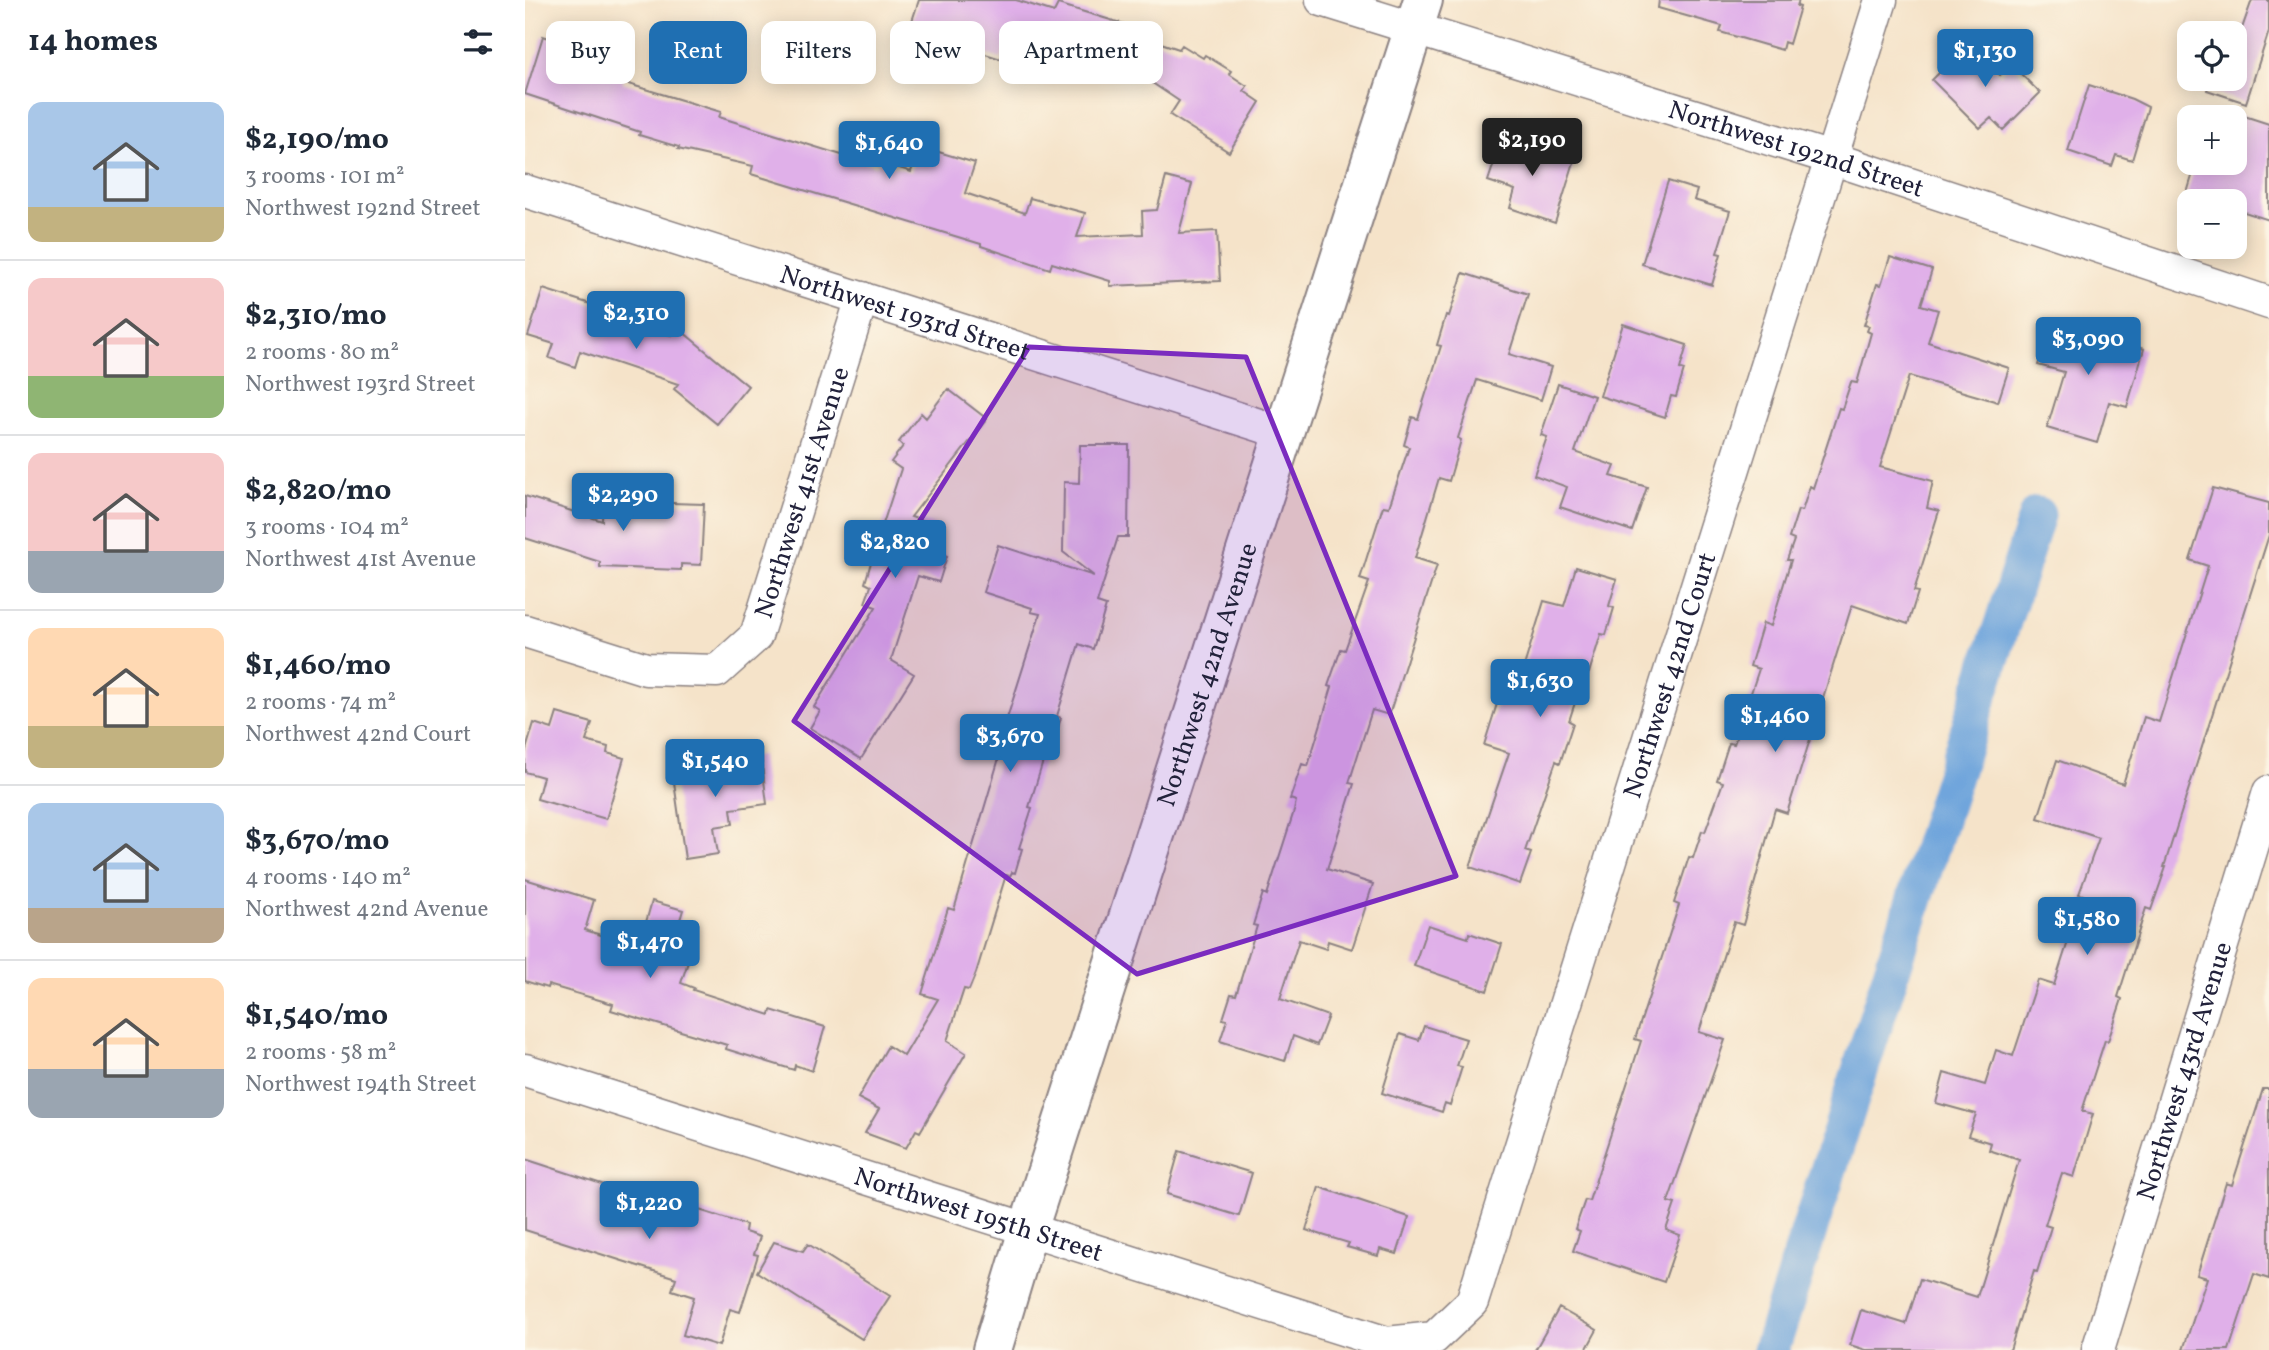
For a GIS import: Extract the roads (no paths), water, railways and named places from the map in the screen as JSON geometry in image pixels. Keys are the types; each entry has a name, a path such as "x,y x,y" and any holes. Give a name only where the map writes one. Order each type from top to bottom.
{"street":[{"name":"Northwest 192nd Street","path":"1322,0 1418,15 1831,158 2269,303"},
{"name":"Northwest 42nd Court","path":"1434,1338 1472,1302 1881,0"},
{"name":"Northwest 42nd Avenue","path":"992,1350 1028,1230 1418,15"},
{"name":"Northwest 193rd Street","path":"525,191 1284,433"},
{"name":"Northwest 41st Avenue","path":"525,631 646,669 717,671 756,636 862,299"},
{"name":"Northwest 43rd Avenue","path":"2098,1350 2269,792"},
{"name":"Northwest 195th Street","path":"525,1070 1387,1343 1434,1338"}],"waterway":[{"path":"1771,1350 2037,515"}]}
